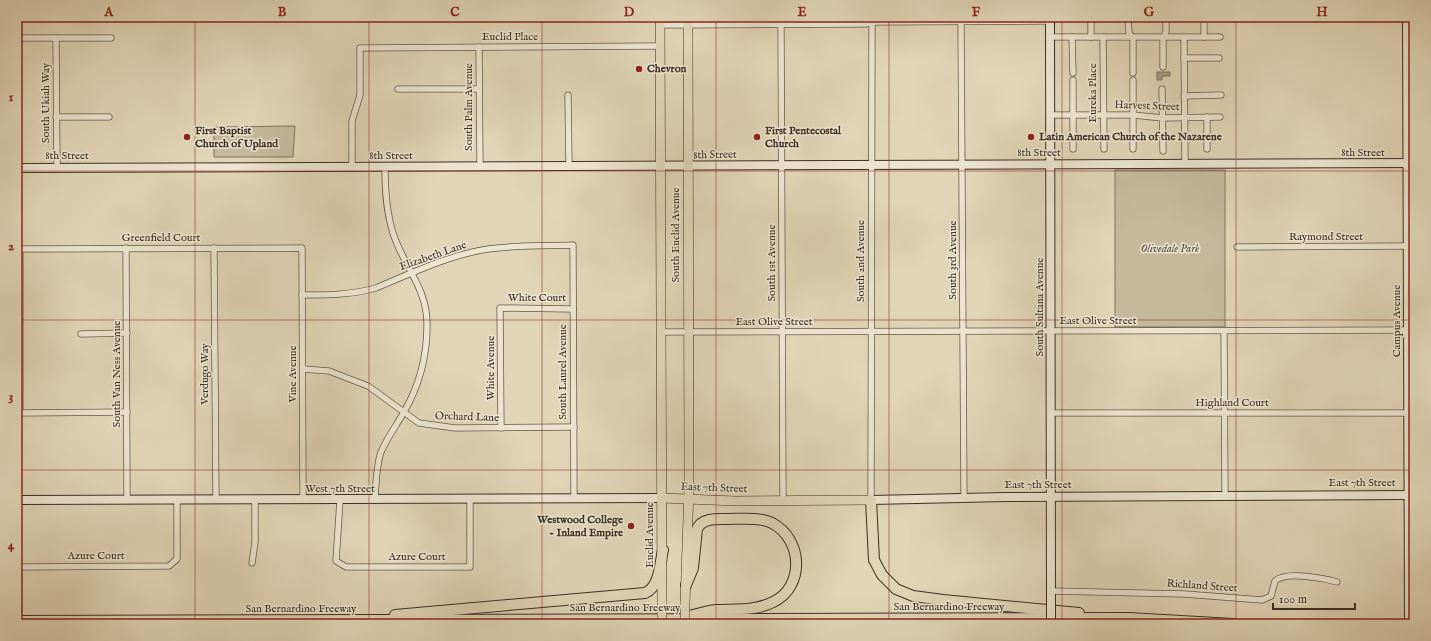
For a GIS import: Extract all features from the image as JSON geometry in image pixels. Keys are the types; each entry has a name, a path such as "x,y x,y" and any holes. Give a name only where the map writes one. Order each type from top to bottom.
{"highway":[{"path":"871,500 874,560 885,579 902,592 919,597 965,603 1129,618"},
{"path":"666,622 714,610 765,606 779,599 788,591 796,574 796,558 794,548 783,531 767,521 735,519 707,521 700,524 697,529 693,568 686,585"},
{"path":"344,621 645,593 651,590 655,582 663,550"},
{"name":"San Bernardino Freeway","path":"17,622 666,622 1129,618 1233,624"}],"main road":[{"name":"South Euclid Avenue","path":"660,21 662,446"},
{"name":"South Euclid Avenue","path":"688,21 688,500"},
{"name":"Euclid Avenue","path":"662,446 662,603 666,622"},
{"name":"East 7th Street","path":"662,498 688,500 783,501 871,500"},
{"path":"685,624 688,500"}],"street":[{"path":"660,21 781,24 866,24 876,17"},
{"path":"1062,17 1090,17 1091,37"},
{"path":"1128,17 1128,32 1133,38 1133,73"},
{"path":"1163,67 1163,38 1166,32 1166,17"},
{"path":"1204,17 1204,37"},
{"name":"Campus Avenue","path":"1407,17 1411,163 1411,579 1409,624"},
{"path":"871,20 961,22 1050,21"},
{"name":"South 2nd Avenue","path":"871,20 871,500"},
{"name":"South Sultana Avenue","path":"1050,21 1051,624"},
{"name":"South 3rd Avenue","path":"961,22 964,498"},
{"name":"South 1st Avenue","path":"781,24 783,501"},
{"path":"1050,37 1220,37"},
{"path":"1072,37 1073,73"},
{"name":"Eureka Place","path":"1103,37 1104,149"},
{"path":"17,38 111,38"},
{"name":"South Ukiah Way","path":"56,38 57,167"},
{"path":"1184,38 1185,164"},
{"name":"Euclid Place","path":"352,167 352,121 360,95 360,48 660,46"},
{"name":"South Palm Avenue","path":"479,47 480,166"},
{"path":"1184,58 1219,58"},
{"path":"1073,80 1073,150"},
{"path":"1133,80 1133,149"},
{"path":"398,89 479,89"},
{"path":"1162,89 1163,151"},
{"path":"568,95 569,166"},
{"path":"1184,96 1221,95"},
{"name":"Harvest Street","path":"1050,115 1133,115 1163,118 1220,117"},
{"path":"56,117 110,117"},
{"path":"1207,117 1207,149"},
{"name":"8th Street","path":"17,168 1411,163"},
{"path":"375,500 377,469 381,453 414,393 426,348 426,311 424,298 393,234 385,199 385,167"},
{"name":"Elizabeth Lane","path":"302,295 348,294 362,292 455,257 487,249 515,246 573,245"},
{"name":"South Laurel Avenue","path":"573,245 574,498"},
{"name":"Raymond Street","path":"1237,248 1411,246"},
{"name":"South Van Ness Avenue","path":"126,248 127,500"},
{"name":"Verdugo Way","path":"214,248 216,500"},
{"name":"Greenfield Court","path":"19,413 20,249 302,248"},
{"name":"Vine Avenue","path":"302,248 303,500"},
{"name":"White Court","path":"500,308 573,309"},
{"name":"White Avenue","path":"500,308 501,428"},
{"name":"East Olive Street","path":"662,332 1411,330"},
{"path":"1224,331 1225,496"},
{"path":"81,334 127,333"},
{"name":"Orchard Lane","path":"303,369 329,371 349,377 368,386 403,413 419,423 436,426 501,428 574,427"},
{"path":"19,413 127,412"},
{"name":"Highland Court","path":"1051,413 1411,413"},
{"name":"East 7th Street","path":"871,500 1051,497 1411,495"},
{"name":"West 7th Street","path":"17,500 662,498"},
{"path":"252,563 255,542 255,499"},
{"name":"Azure Court","path":"340,500 336,561 341,566 346,567 470,566 470,499"},
{"name":"Azure Court","path":"17,566 169,566 174,564 177,559 177,500"},
{"name":"Richland Street","path":"1051,593 1184,594 1262,600 1269,598 1275,581 1283,576 1321,577 1337,582"}],"green space":[{"path":"295,126 293,157 214,157 214,127"},
{"name":"Olivedale Park","path":"1115,170 1225,170 1225,327 1115,327"}],"shaded area":[{"path":"1157,72 1170,72 1170,76 1162,76 1162,80 1157,80"}],"place":[{"name":"Chevron","path":"639,69"},
{"name":"First Baptist Church of Upland","path":"187,137"},
{"name":"First Pentecostal Church","path":"757,137"},
{"name":"Latin American Church of the Nazarene","path":"1031,137"},
{"name":"Westwood College - Inland Empire","path":"631,526"}]}
